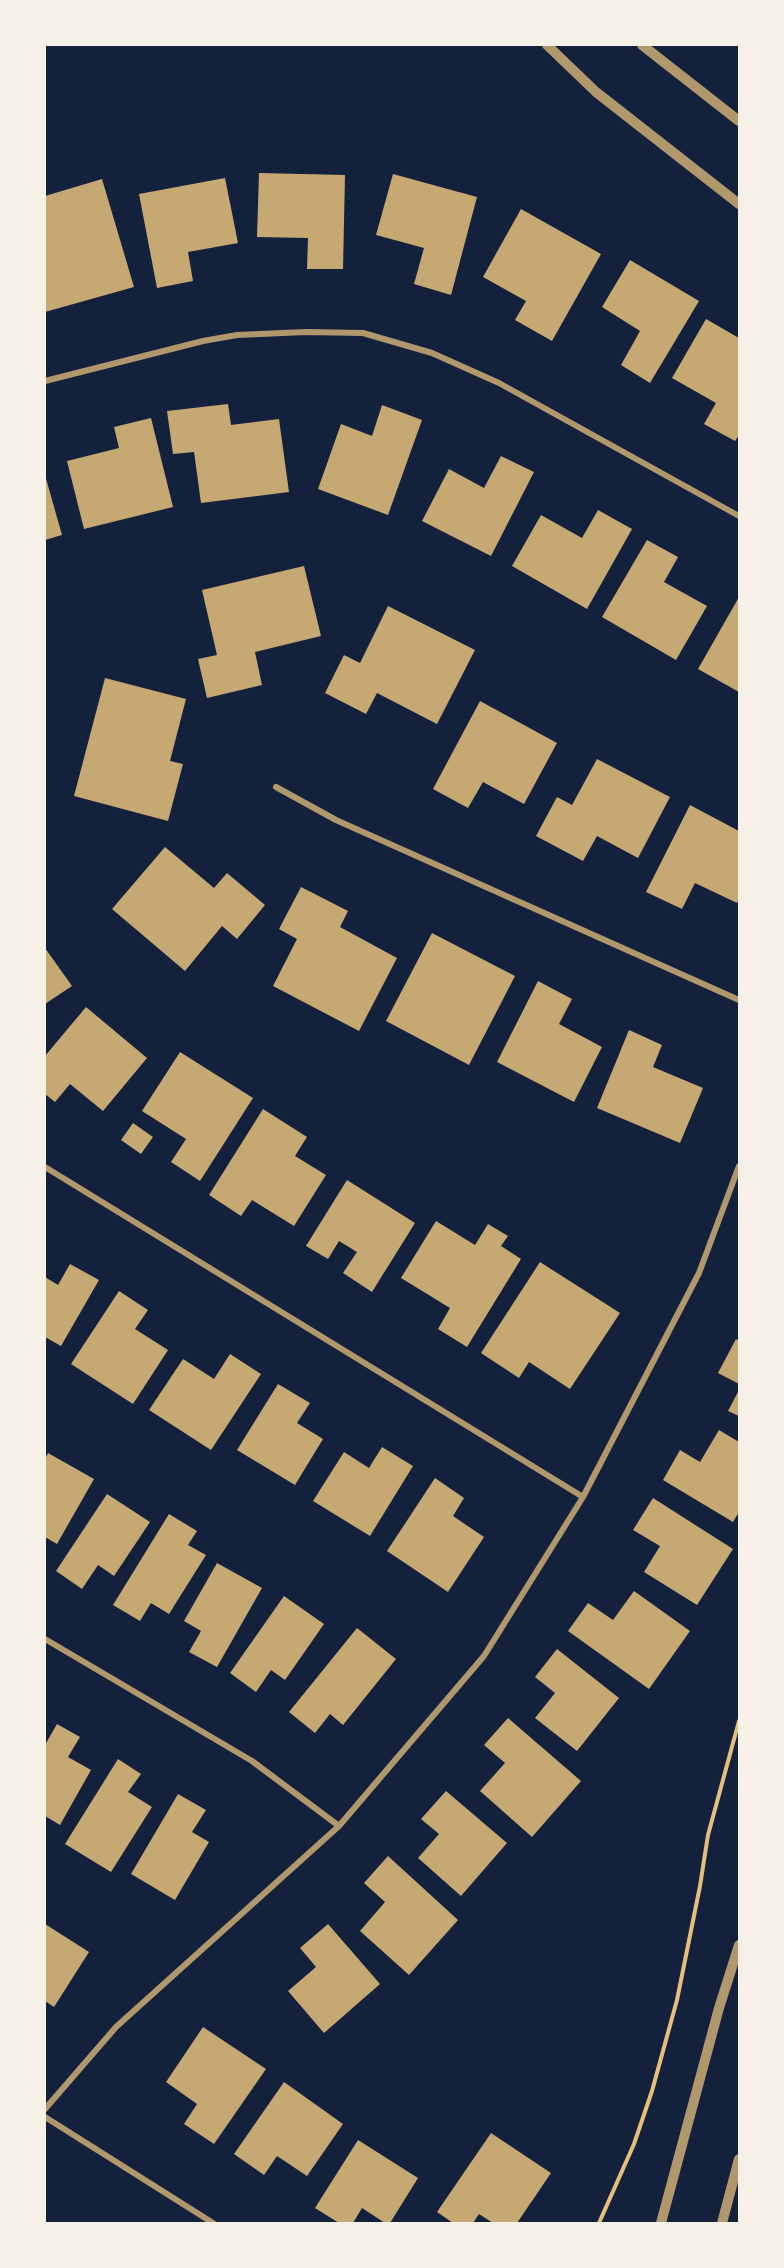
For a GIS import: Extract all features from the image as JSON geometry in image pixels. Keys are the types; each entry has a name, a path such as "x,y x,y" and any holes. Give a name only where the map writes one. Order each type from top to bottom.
{"street":[{"path":"547,45 596,92 739,204"},
{"path":"642,45 739,121"},
{"path":"45,381 203,341 237,335 306,332 363,333 432,353 499,383 739,516"},
{"path":"276,787 336,820 739,1000"},
{"path":"45,2109 116,2027 339,1826 484,1656 583,1497 699,1273 739,1166"},
{"path":"45,1167 583,1497"},
{"path":"45,1639 252,1761 339,1826"},
{"path":"661,2223 719,2008 739,1946"},
{"path":"45,2117 213,2223"},
{"path":"722,2223 739,2159"}],"path":[{"path":"599,2223 640,2128 655,2079 677,2000 708,1835 739,1721"}],"building":[{"path":"259,173 345,175 343,269 307,269 308,238 257,237"},
{"path":"393,174 477,197 451,295 414,284 424,248 376,235"},
{"path":"225,178 238,243 188,252 193,281 157,288 139,194"},
{"path":"102,179 134,287 45,312 45,196"},
{"path":"521,209 601,254 552,341 515,320 526,301 483,277"},
{"path":"630,260 699,301 650,383 621,365 640,331 602,307"},
{"path":"706,319 739,338 739,435 735,441 704,424 716,403 672,378"},
{"path":"228,404 231,425 279,419 289,492 201,503 194,452 173,454 167,411"},
{"path":"382,405 422,420 388,515 318,489 341,424 372,436"},
{"path":"151,418 173,507 84,529 67,461 119,448 114,427"},
{"path":"501,456 534,472 491,556 422,521 449,469 484,488"},
{"path":"45,475 62,535 45,540"},
{"path":"598,510 632,529 587,609 512,566 541,515 582,538"},
{"path":"647,540 678,557 664,582 707,606 676,660 602,617"},
{"path":"304,566 321,636 255,652 262,685 207,698 198,659 217,655 202,590"},
{"path":"739,597 739,692 698,669"},
{"path":"388,606 475,650 437,724 377,693 366,714 325,693 344,655 360,663"},
{"path":"105,678 186,699 170,761 183,764 168,821 74,796"},
{"path":"480,701 557,743 524,804 483,782 468,808 433,789"},
{"path":"597,759 670,797 638,858 597,836 583,861 536,836 557,797 572,805"},
{"path":"690,805 739,831 739,899 737,903 695,883 682,909 646,892"},
{"path":"165,847 214,888 227,873 265,905 237,939 222,926 185,971 112,909"},
{"path":"301,887 348,911 340,927 397,958 359,1031 273,986 297,939 279,929"},
{"path":"432,933 515,976 469,1065 386,1021"},
{"path":"45,948 72,986 45,1004"},
{"path":"538,981 572,999 559,1024 602,1047 574,1102 497,1062"},
{"path":"86,1007 147,1058 103,1111 70,1084 55,1102 45,1094 45,1056"},
{"path":"629,1030 662,1045 653,1067 703,1088 680,1143 597,1108"},
{"path":"180,1052 253,1098 200,1181 171,1162 186,1139 142,1111"},
{"path":"263,1109 307,1137 295,1156 326,1175 294,1226 252,1200 241,1216 209,1195"},
{"path":"133,1123 153,1137 141,1154 121,1140"},
{"path":"347,1180 415,1223 372,1292 343,1273 357,1252 339,1241 328,1259 306,1246"},
{"path":"436,1221 475,1245 488,1224 508,1236 501,1246 521,1259 467,1347 438,1329 450,1308 401,1278"},
{"path":"540,1262 620,1313 570,1389 529,1362 519,1378 481,1353"},
{"path":"70,1264 99,1280 61,1346 45,1337 45,1277 58,1285"},
{"path":"119,1291 148,1310 135,1329 168,1350 133,1404 71,1364"},
{"path":"736,1339 739,1341 739,1384 718,1373"},
{"path":"230,1354 261,1374 211,1450 149,1410 183,1359 214,1379"},
{"path":"278,1384 310,1403 297,1423 323,1439 295,1485 237,1450"},
{"path":"739,1390 739,1416 728,1411"},
{"path":"719,1430 739,1442 739,1512 733,1522 663,1480 680,1450 700,1462"},
{"path":"382,1447 413,1466 370,1536 313,1501 344,1452 369,1468"},
{"path":"48,1453 94,1479 57,1544 45,1537 45,1459"},
{"path":"435,1478 464,1498 453,1516 484,1537 448,1592 387,1551"},
{"path":"107,1494 150,1522 114,1576 98,1565 82,1589 56,1571"},
{"path":"653,1498 733,1549 697,1605 644,1572 660,1546 633,1530"},
{"path":"169,1514 197,1531 188,1545 206,1555 169,1614 151,1603 140,1621 113,1605"},
{"path":"217,1563 262,1588 217,1667 189,1652 201,1631 184,1621"},
{"path":"634,1591 690,1631 649,1689 568,1631 588,1603 613,1620"},
{"path":"284,1596 324,1624 285,1680 271,1670 256,1692 230,1673"},
{"path":"357,1628 396,1659 343,1725 330,1714 315,1733 289,1712"},
{"path":"557,1649 619,1698 577,1751 535,1718 555,1693 535,1677"},
{"path":"508,1718 581,1781 532,1837 480,1791 505,1763 484,1745"},
{"path":"57,1724 80,1737 68,1757 91,1770 60,1825 45,1816 45,1745"},
{"path":"118,1759 141,1774 128,1792 152,1807 111,1872 65,1844"},
{"path":"446,1791 507,1843 461,1896 418,1858 439,1834 421,1819"},
{"path":"178,1794 206,1810 192,1832 209,1842 175,1900 131,1874"},
{"path":"388,1856 458,1920 409,1975 360,1931 385,1902 364,1883"},
{"path":"45,1924 89,1952 54,2007 45,2001"},
{"path":"328,1924 380,1984 324,2033 288,1991 316,1967 300,1948"},
{"path":"203,2027 266,2069 214,2144 184,2124 197,2104 166,2082"},
{"path":"284,2082 343,2124 307,2176 277,2156 264,2175 234,2154"},
{"path":"491,2133 551,2173 517,2223 493,2223 479,2214 473,2223 453,2223 437,2212"},
{"path":"358,2140 418,2178 390,2223 385,2223 362,2208 353,2223 339,2223 315,2208"}]}
